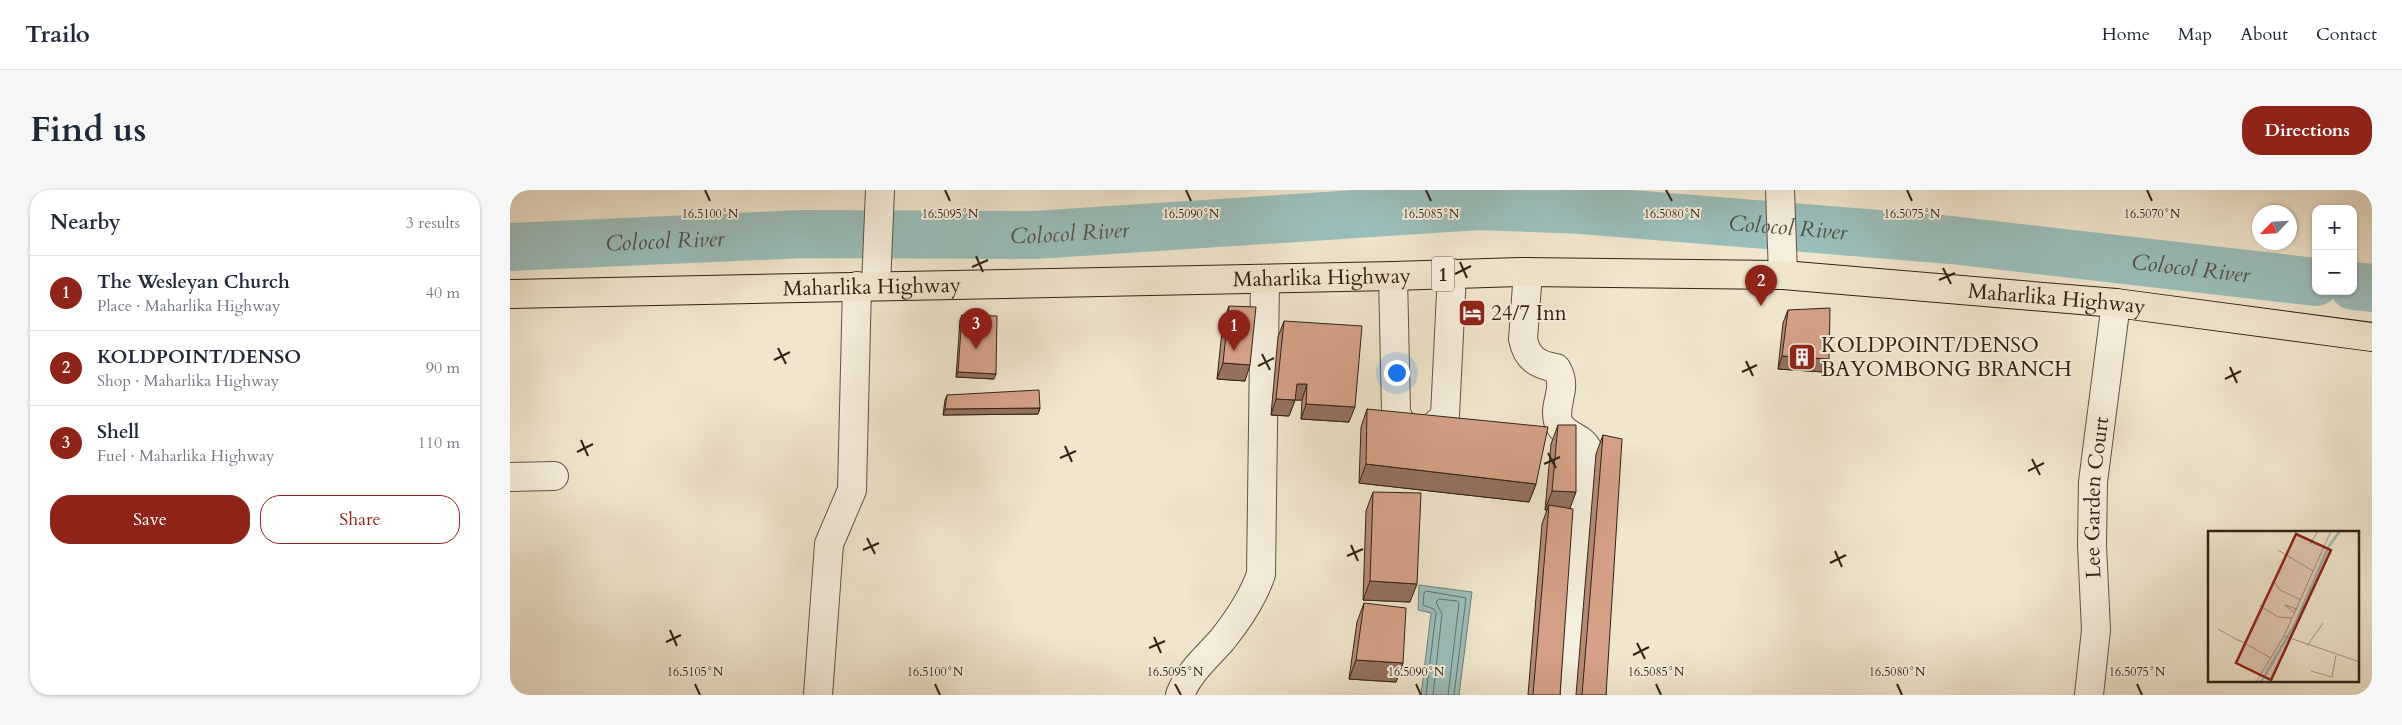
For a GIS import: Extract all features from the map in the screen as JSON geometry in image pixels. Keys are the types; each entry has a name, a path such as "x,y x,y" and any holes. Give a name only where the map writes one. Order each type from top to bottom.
{"main road":[{"name":"Maharlika Highway","path":"510,294 1264,279 1452,273 1783,275 2116,303 2372,337"}],"street":[{"path":"818,695 829,544 852,490 867,286 878,252 880,190"},
{"path":"1780,199 1783,275"},
{"path":"1528,272 1523,339 1525,350 1532,360 1544,366 1556,368 1559,372 1562,377 1557,415 1559,424 1563,431 1586,444 1588,450 1566,695"},
{"path":"1393,276 1396,412 1398,420 1405,427 1415,431 1427,430 1437,426 1445,415 1452,273"},
{"path":"1180,695 1185,681 1223,638 1254,595 1261,574 1264,279"},
{"name":"Lee Garden Court","path":"2089,695 2096,630 2092,544 2094,482 2116,303"},
{"path":"510,477 554,476"}],"water":[{"path":"1419,585 1472,592 1459,695 1421,695 1431,613 1418,610"}],"building":[{"path":"1229,306 1256,307 1250,365 1223,363"},
{"name":"KOLDPOINT/DENSO BAYOMBONG BRANCH","path":"1830,308 1829,359 1782,356 1788,310"},
{"path":"962,315 997,316 996,374 958,372"},
{"path":"1284,321 1362,326 1355,407 1306,404 1307,384 1297,384 1295,400 1276,399"},
{"path":"1039,390 1040,408 945,409 947,395"},
{"path":"1367,409 1548,427 1536,484 1366,464"},
{"path":"1558,425 1576,425 1576,492 1552,491"},
{"path":"1603,435 1622,439 1606,695 1582,695"},
{"path":"1373,492 1421,493 1417,584 1370,581"},
{"path":"1549,505 1573,509 1560,695 1533,695"},
{"path":"1364,603 1406,608 1403,663 1356,660"}],"waterway":[{"name":"Colocol River","path":"510,247 804,234 1035,235 1478,206 1582,210 1951,240 2312,282"},
{"name":"Colocol River","path":"2357,286 2372,288"}],"place":[{"name":"KOLDPOINT/DENSO","path":"1761,306"},
{"name":"24/7 Inn","path":"1472,313"},
{"name":"Shell","path":"976,349"},
{"name":"The Wesleyan Church","path":"1234,351"},
{"name":"KOLDPOINT/DENSO BAYOMBONG BRANCH","path":"1802,357"}]}
